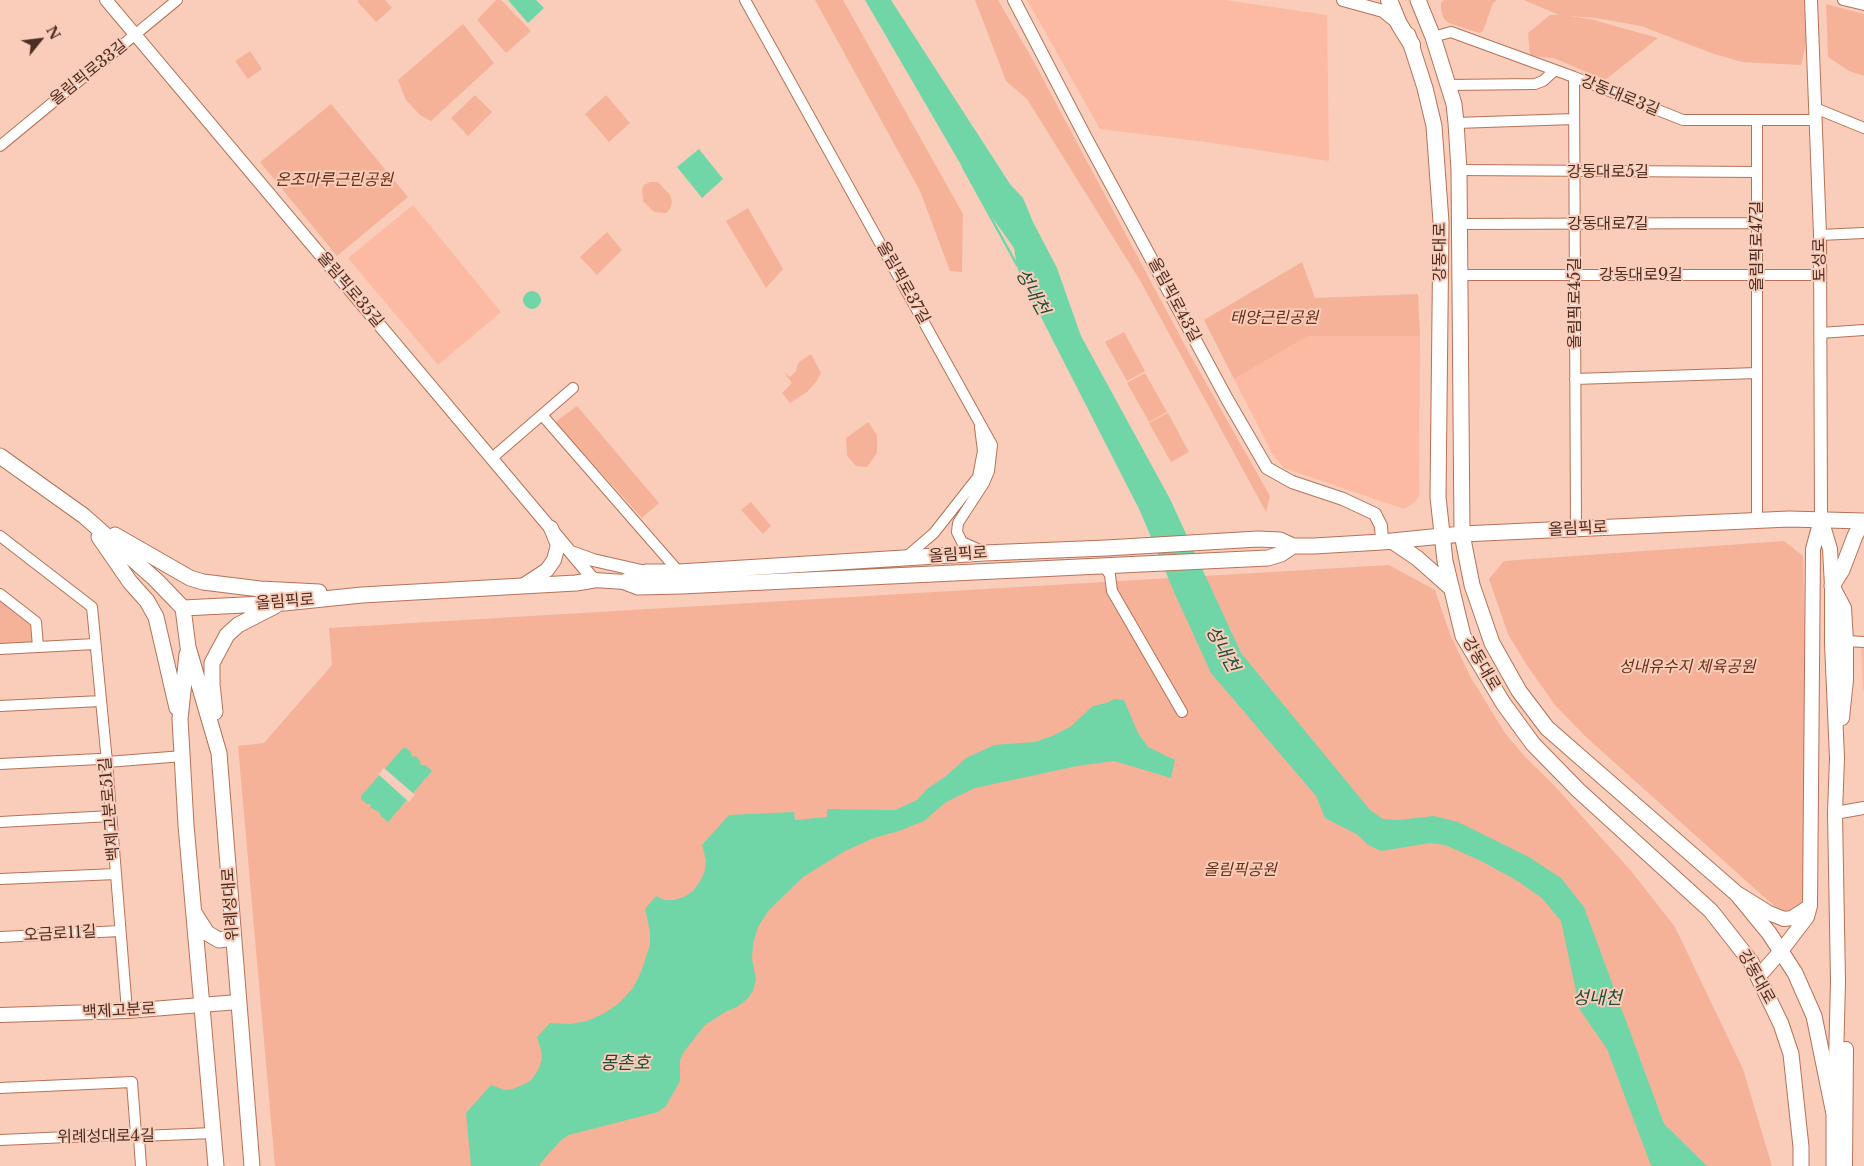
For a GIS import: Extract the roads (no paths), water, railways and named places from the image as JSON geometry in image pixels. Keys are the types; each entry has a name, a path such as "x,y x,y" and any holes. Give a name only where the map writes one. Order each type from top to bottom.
{"highway":[{"path":"1389,0 1399,24 1412,45"}],"main road":[{"name":"강동대로","path":"1397,0 1425,88 1434,126 1441,222 1438,497 1445,562 1463,636 1503,703 1533,744 1578,790 1711,911 1751,962 1781,1024 1791,1054 1801,1147 1801,1166"},
{"name":"강동대로","path":"1418,0 1433,37 1454,104 1459,170 1462,534 1472,585 1492,643 1519,691 1547,728 1737,894 1769,933 1795,973 1814,1016 1834,1114"},
{"path":"0,456 84,516 190,578 203,582 260,589 362,595"},
{"path":"84,516 156,580 184,608"},
{"path":"84,516 130,582 147,601 156,617 180,719"},
{"name":"올림픽로","path":"625,582 637,574 646,572 679,572 904,559 984,552 1106,548 1258,539 1280,540 1293,546 1387,542 1462,534 1789,519 1863,521"},
{"path":"1758,977 1781,952 1807,917 1810,906 1812,549 1821,520"},
{"name":"강동대로","path":"1821,520 1830,548 1837,758 1835,813 1838,981 1834,1166"},
{"path":"1837,758 1846,680 1846,640 1844,608 1832,586 1842,570 1863,521"},
{"path":"524,585 547,570 554,560 558,545 550,528"},
{"path":"1387,542 1417,558 1452,589"},
{"name":"올림픽로","path":"184,608 284,603 362,595 576,583 594,580 625,582 638,587 681,586 1268,558 1281,554 1293,546"},
{"path":"219,753 212,684 212,663 227,636 238,625 284,603"},
{"name":"위례성대로","path":"184,608 188,647 219,753 252,1166"},
{"name":"위례성대로","path":"188,647 180,719 184,756 186,825 216,1166"},
{"path":"1811,795 1816,808 1824,813 1835,813"},
{"path":"1837,859 1846,927 1845,1166"},
{"path":"1737,894 1769,913 1784,919 1792,918 1810,906"},
{"path":"193,910 207,933 219,940 226,939 233,931"},
{"name":"백제고분로","path":"0,1014 127,1011 238,1002"}],"street":[{"name":"올림픽로35길","path":"106,0 594,580"},
{"name":"올림픽로33길","path":"0,146 177,0"},
{"name":"올림픽로37길","path":"745,0 980,421 983,451 978,477 934,533 904,559"},
{"name":"올림픽로43길","path":"1014,0 1227,399 1267,468 1292,482 1343,499 1375,514 1387,542"},
{"path":"1348,0 1383,11 1399,24"},
{"name":"토성로","path":"1811,0 1821,275 1821,520"},
{"path":"1843,0 1864,5"},
{"name":"강동대로3길","path":"1433,37 1451,32 1574,77 1683,120 1757,120 1815,114"},
{"path":"1448,85 1535,84 1543,81 1554,70"},
{"name":"올림픽로45길","path":"1574,77 1576,529"},
{"path":"1815,114 1864,128"},
{"path":"1456,123 1574,119"},
{"name":"올림픽로47길","path":"1757,120 1757,521"},
{"name":"강동대로5길","path":"1459,170 1757,172"},
{"name":"강동대로7길","path":"1460,224 1757,223"},
{"path":"1820,235 1864,233"},
{"name":"강동대로9길","path":"1460,275 1821,275"},
{"path":"1820,333 1864,330"},
{"path":"1575,379 1757,373"},
{"path":"492,458 573,388"},
{"path":"542,415 679,572"},
{"path":"980,421 992,445 989,471 984,483 958,523 957,532 962,542 984,552"},
{"name":"백제고분로51길","path":"0,536 92,608 107,762 127,1011"},
{"path":"571,552 593,560 646,572"},
{"path":"1107,566 1112,591 1182,712"},
{"path":"0,594 36,622 38,648"},
{"path":"1846,640 1864,642"},
{"path":"0,649 95,644"},
{"path":"0,706 101,702"},
{"path":"0,764 100,759 107,762 184,756"},
{"path":"1835,813 1864,808"},
{"path":"0,822 111,816"},
{"path":"0,879 116,874"},
{"name":"오금로11길","path":"0,937 120,931"},
{"path":"0,1088 132,1082 136,1134 139,1138 141,1166"},
{"name":"위례성대로4길","path":"0,1140 136,1134 141,1136 213,1133"}],"water":[{"path":"508,0 536,0 544,8 528,23"},
{"name":"성내천","path":"865,0 891,0 1010,184 1023,198 1057,268 1081,336 1170,499 1241,653 1370,810 1383,819 1398,820 1434,816 1458,822 1529,857 1561,878 1584,907 1664,1124 1707,1166 1652,1166 1650,1163 1607,1049 1580,1010 1561,921 1542,898 1516,880 1479,860 1445,845 1430,843 1381,851 1368,845 1358,835 1325,818 1316,796 1211,673 1140,511 1021,278 1014,248 989,213"},
{"path":"699,149 723,179 702,198 677,167"},
{"path":"532,291 540,296 541,300 536,308 532,309 524,304 523,300 528,292"},
{"name":"몽촌호","path":"1115,699 1124,700 1138,733 1148,747 1175,760 1171,778 1114,761 1077,766 975,788 946,802 924,821 874,838 845,851 803,877 769,910 758,927 753,944 752,959 756,979 753,991 737,1007 725,1012 705,1025 683,1053 680,1061 680,1081 666,1106 658,1112 569,1135 561,1140 538,1166 471,1166 466,1113 491,1085 505,1090 513,1089 529,1082 533,1078 542,1059 537,1037 550,1023 570,1024 587,1021 605,1013 619,1003 633,988 641,972 650,945 650,932 645,909 656,896 664,900 674,900 684,897 693,891 705,870 706,860 702,845 729,815 794,812 795,820 827,817 827,809 895,810 917,800 928,788 945,777 966,758 994,745 1035,742 1052,736 1070,727 1093,706"},
{"path":"403,748 411,752 412,757 416,756 421,765 425,765 432,771 388,822 379,812 371,808 370,804 361,799 361,796"}],"waterway":[{"name":"성내천","path":"963,167 1017,265"}],"park label":[{"name":"온조마루근린공원","path":"334,180"},
{"name":"태양근린공원","path":"1274,318"},
{"name":"성내유수지 체육공원","path":"1687,667"},
{"name":"올림픽공원","path":"1240,870"}]}
